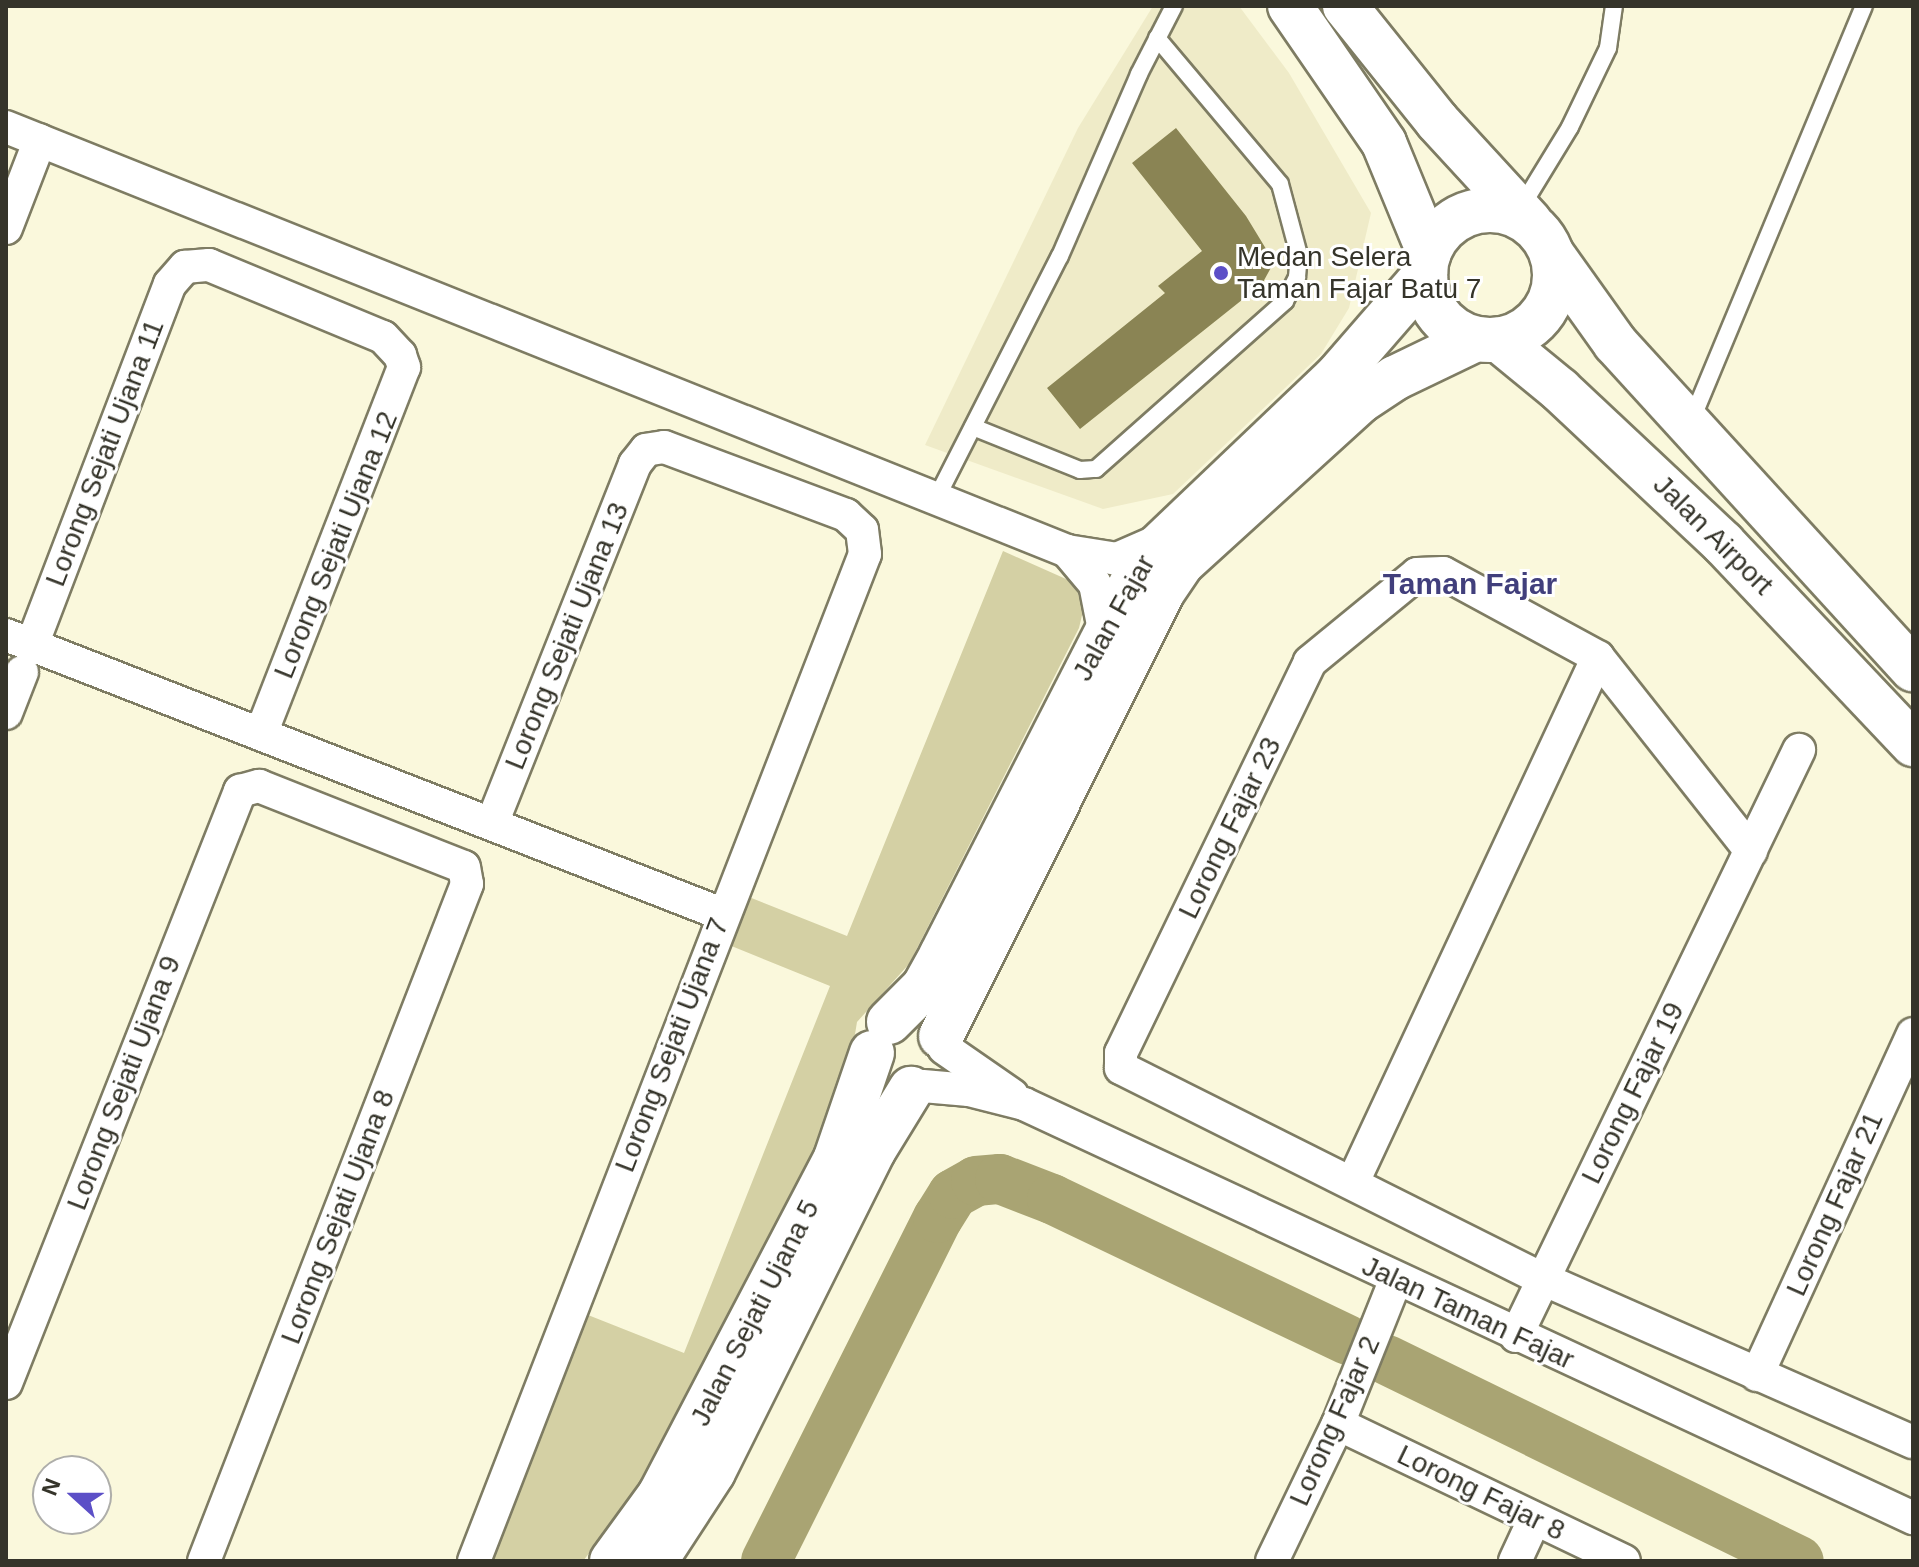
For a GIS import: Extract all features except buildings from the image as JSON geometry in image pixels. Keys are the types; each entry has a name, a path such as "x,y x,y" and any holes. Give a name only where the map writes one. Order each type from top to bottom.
{"street":[{"name":"Jalan Airport","path":"1345,6 1437,121 1534,229 1587,308 1689,425 1913,669"},
{"path":"1292,14 1384,143 1427,264 1439,317 1488,340 1520,333 1544,310 1556,278 1534,229 1502,210 1472,212 1445,227 1427,264"},
{"path":"6,127 1067,551 1117,559 1139,553 1160,540"},
{"path":"6,228 40,140"},
{"name":"Jalan Fajar","path":"880,1038 924,987 1104,630 1160,540 1338,375 1427,264"},
{"name":"Lorong Sejati Ujana 11","path":"6,713 20,650 170,284 185,267 209,265 383,337 400,355"},
{"name":"Jalan Airport","path":"1488,340 1570,399 1723,543 1913,744"},
{"name":"Jalan Fajar","path":"943,1042 1161,594 1181,564 1360,401 1395,378 1488,340"},
{"name":"Lorong Sejati Ujana 12","path":"261,734 401,380 400,355"},
{"name":"Lorong Sejati Ujana 13","path":"492,824 635,464 646,450 664,447 846,515 862,530"},
{"name":"Lorong Sejati Ujana 7","path":"474,1561 722,914 865,554 862,530"},
{"path":"1067,551 1095,584 1104,630"},
{"name":"Lorong Fajar 23","path":"1598,657 1443,573 1417,574 1393,588 1310,662 1121,1053 1121,1068 1131,1077 1353,1182 1543,1279 1913,1442"},
{"path":"20,650 261,734 722,914"},
{"path":"1353,1182 1598,657 1751,851"},
{"name":"Lorong Fajar 19","path":"1516,1336 1799,750"},
{"name":"Lorong Sejati Ujana 8","path":"204,1561 467,884 467,873 458,864 259,786 246,787"},
{"name":"Lorong Sejati Ujana 9","path":"6,1383 237,796 246,787"},
{"path":"900,1017 924,1019 943,1042 1024,1104 969,1090 917,1087 880,1075 880,1038 900,1017"},
{"name":"Lorong Fajar 21","path":"1757,1375 1913,1034"},
{"name":"Jalan Sejati Ujana 5","path":"612,1561 660,1495 836,1158 880,1038"},
{"path":"917,1087 940,1071 943,1042"},
{"name":"Jalan Sejati Ujana 5","path":"655,1561 713,1472 873,1151 917,1087"},
{"name":"Jalan Taman Fajar","path":"1024,1104 1516,1336 1913,1518"},
{"name":"Lorong Fajar 2","path":"1272,1561 1338,1424 1396,1279"},
{"name":"Lorong Fajar 8","path":"1338,1424 1624,1561"},
{"path":"1515,1561 1534,1520"}],"lane":[{"path":"936,499 1060,256 1174,6"},
{"path":"1534,229 1570,127 1608,48 1614,6"},
{"path":"1689,425 1864,6"},
{"path":"973,427 1080,470 1096,469 1285,301 1297,277 1299,255 1280,184 1157,38"}],"shaded area":[{"path":"1153,6 1239,6 1289,73 1371,213 1349,308 1321,354 1173,494 1103,509 925,445 1078,128"},
{"path":"1003,551 1075,583 1083,611 1079,628 909,964 857,1022 845,1095 681,1416 630,1501 583,1561 491,1561 588,1315 684,1353 830,986 729,945 749,897 847,936"}],"waterway":[{"path":"766,1561 938,1218 953,1194 976,1181 1000,1179 1052,1199 1347,1340"},
{"path":"1387,1360 1799,1561"}],"place":[{"name":"Medan Selera Taman Fajar Batu 7","path":"1221,273"}],"district":[{"name":"Taman Fajar","path":"1470,584"}]}
